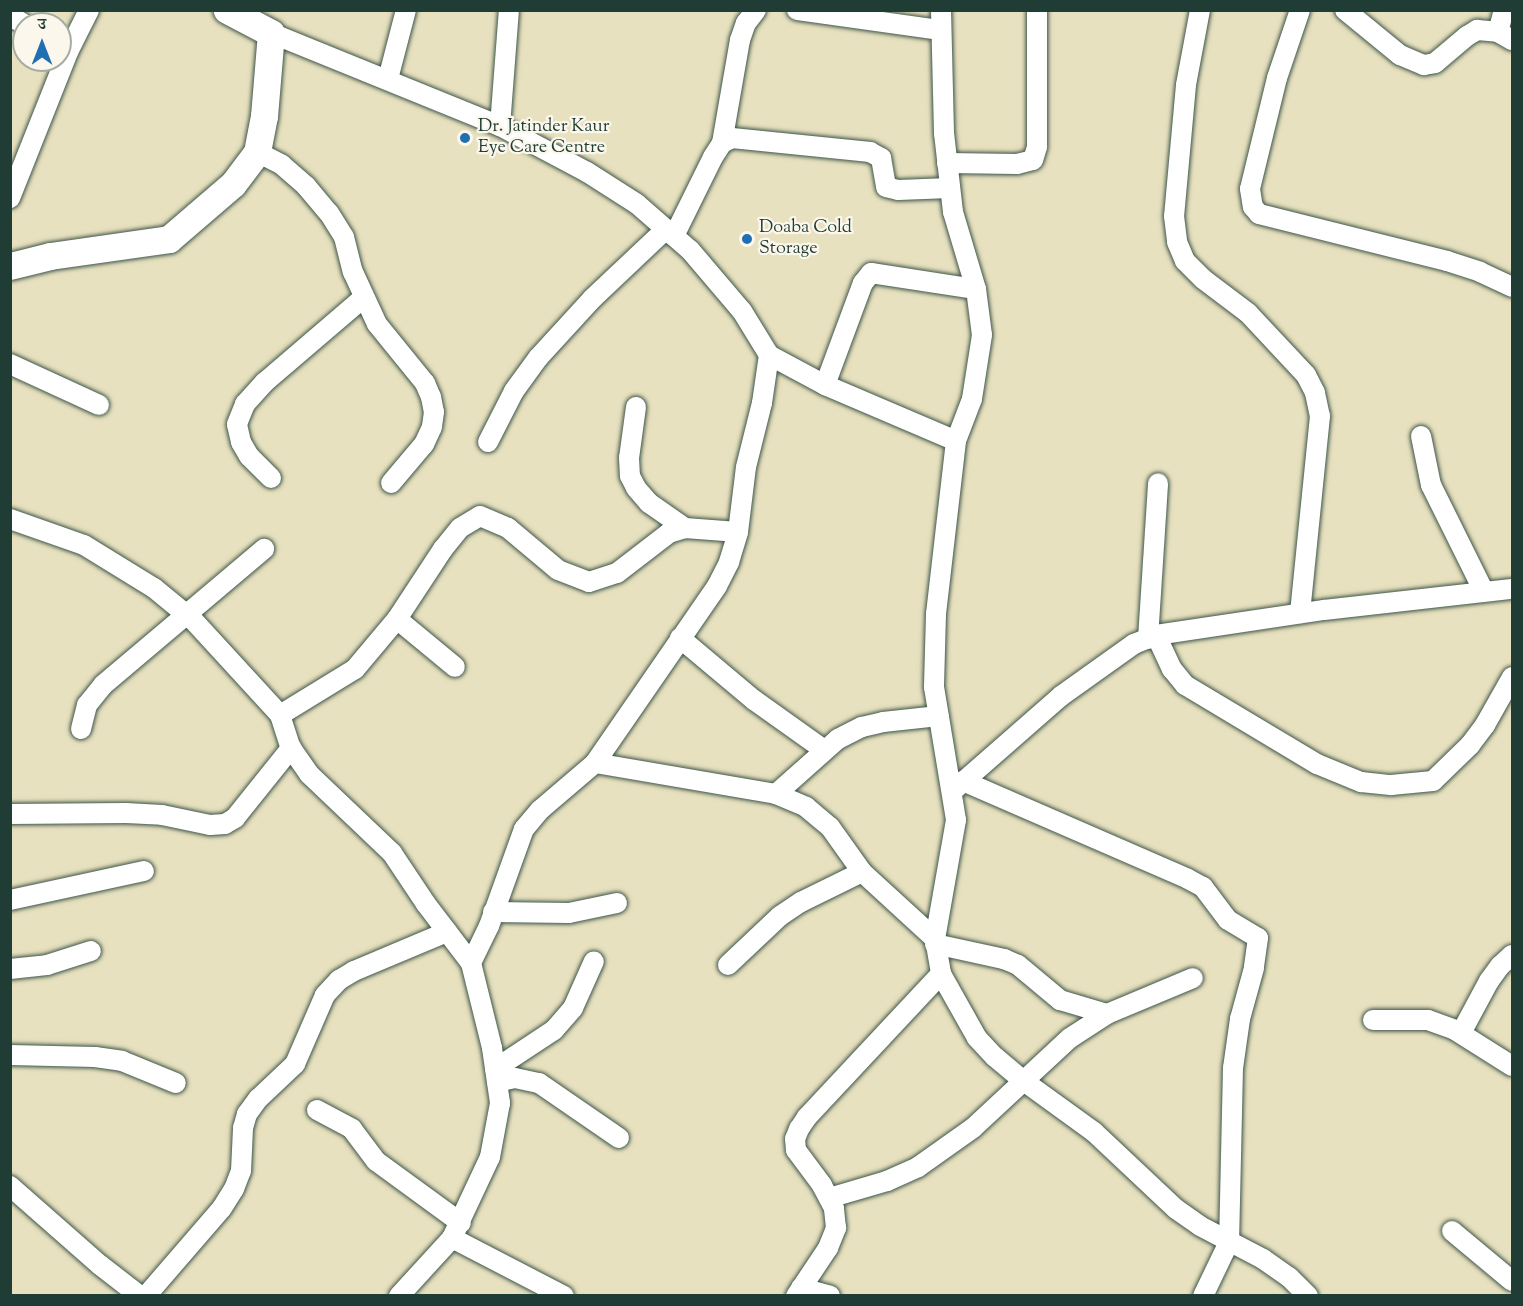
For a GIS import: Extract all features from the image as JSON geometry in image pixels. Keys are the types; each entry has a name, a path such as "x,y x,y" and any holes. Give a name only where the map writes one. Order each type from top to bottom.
{"street":[{"path":"72,37 89,10"},
{"path":"227,10 271,33 500,126 587,172 638,204 690,250 742,311 769,355 825,385 956,441"},
{"path":"387,80 406,10"},
{"path":"500,126 509,10"},
{"path":"488,442 514,391 538,358 593,298 670,233 722,143 740,40 746,23 756,10"},
{"path":"797,10 941,20 947,163 953,212 976,289 981,335 972,399 956,441 936,614 934,687 939,716 958,786 956,820 935,942 941,974 977,1038 1025,1082 1094,1132 1176,1209 1289,1277 1308,1296"},
{"path":"947,163 1017,164 1033,160 1036,147 1037,10"},
{"path":"1200,10 1186,85 1174,216 1177,242 1185,261 1203,279 1248,313 1306,375 1315,393 1320,417 1300,613"},
{"path":"1300,10 1277,78 1252,180 1250,198 1253,207 1259,214 1447,261 1480,272 1512,287"},
{"path":"1345,10 1400,55 1424,65 1435,63 1477,30 1505,36 1504,10"},
{"path":"10,266 50,256 169,239 233,184 257,152 264,116 271,33"},
{"path":"10,198 56,72"},
{"path":"722,143 732,138 751,138 870,152 881,158 886,187 898,190 950,188"},
{"path":"257,152 282,165 306,186 329,213 344,237 363,298 377,324 425,382 434,412 432,427 416,457 392,483"},
{"path":"825,385 863,283 871,273 976,289"},
{"path":"271,478 249,456 241,442 237,424 244,404 265,382 363,298"},
{"path":"471,963 524,829 540,810 595,763 717,586 729,562 738,532 746,467 762,403 769,355"},
{"path":"10,364 99,405"},
{"path":"636,407 629,458 630,476 636,488 649,503 685,528"},
{"path":"1421,436 1431,485 1484,592"},
{"path":"1158,483 1152,637 1185,685 1317,764 1361,782 1391,785 1433,781 1470,745 1485,725 1512,677"},
{"path":"280,715 355,669 397,619 442,549 460,528 480,516 508,528 558,570 589,582 617,573 669,533 685,528 738,532"},
{"path":"12,523 84,545 154,588 186,614 280,715 291,748 309,774 392,853 471,963 500,1102 490,1157 457,1231 399,1296"},
{"path":"81,729 87,705 98,690 264,549"},
{"path":"958,786 1061,696 1134,644 1152,637 1300,613 1512,589"},
{"path":"397,619 455,668"},
{"path":"680,638 754,700 824,750"},
{"path":"776,794 838,739 862,727 883,722 939,716"},
{"path":"10,814 126,813 162,815 210,825 225,824 235,818 291,748"},
{"path":"595,763 776,794 806,807 830,828 862,872 935,942 1004,959 1018,965 1060,1000 1107,1014"},
{"path":"958,786 1188,879 1203,887 1228,920 1258,938 1256,958 1240,1019 1233,1068 1229,1242 1203,1296"},
{"path":"10,900 144,871"},
{"path":"728,965 780,916 801,902 862,872"},
{"path":"493,912 569,913 617,903"},
{"path":"146,1296 222,1208 234,1189 241,1171 243,1128 247,1113 258,1099 295,1064 325,995 339,980 354,971 447,932"},
{"path":"10,969 47,965 90,951"},
{"path":"1461,1033 1489,981 1512,955"},
{"path":"496,1076 554,1030 573,1008 594,961"},
{"path":"830,1296 798,1292 828,1248 836,1228 834,1208 796,1150 795,1139 807,1117 941,974"},
{"path":"829,1198 887,1182 918,1167 973,1128 1070,1038 1107,1014 1193,978"},
{"path":"1373,1020 1428,1020 1461,1033 1512,1066"},
{"path":"10,1055 95,1057 122,1061 176,1083"},
{"path":"496,1076 539,1083 619,1138"},
{"path":"317,1110 352,1130 376,1161 457,1231 564,1296"},
{"path":"10,1186 100,1265 140,1296"},
{"path":"1452,1231 1512,1281"}],"place":[{"name":"Dr. Jatinder Kaur Eye Care Centre","path":"465,138"},
{"name":"Doaba Cold Storage","path":"747,239"}]}
